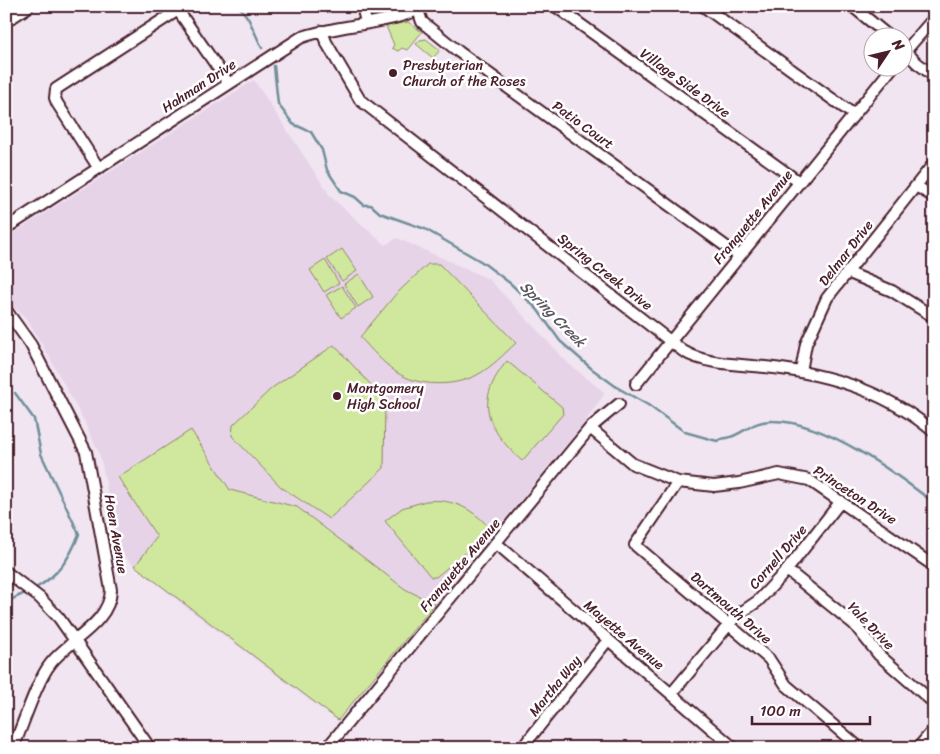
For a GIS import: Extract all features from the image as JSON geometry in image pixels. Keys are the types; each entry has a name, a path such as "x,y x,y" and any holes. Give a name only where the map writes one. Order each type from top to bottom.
{"main road":[{"path":"6,19 26,6"}],"street":[{"path":"362,6 366,22"},
{"name":"Village Side Drive","path":"555,6 799,182"},
{"path":"703,6 853,114"},
{"path":"852,6 879,28"},
{"path":"98,167 57,103 55,98 56,90 177,8 229,84"},
{"name":"Hahman Drive","path":"6,228 300,38 322,30 366,22 421,8"},
{"name":"Patio Court","path":"421,8 422,22 459,52 739,256"},
{"path":"912,42 934,18"},
{"name":"Spring Creek Drive","path":"322,30 326,42 360,100 683,351 700,359 801,371 857,386 895,406 934,432"},
{"path":"912,59 934,76"},
{"name":"Franquette Avenue","path":"636,384 884,78"},
{"name":"Delmar Drive","path":"801,371 806,344 827,298 934,163"},
{"path":"916,186 934,197"},
{"path":"848,272 892,291 934,317"},
{"name":"Hoen Avenue","path":"6,310 26,338 80,438 90,467 111,594 104,612 47,668 13,748"},
{"name":"Franquette Avenue","path":"327,748 590,428 619,404"},
{"name":"Princeton Drive","path":"590,428 633,464 678,482 714,486 787,474 809,480 934,566"},
{"name":"Dartmouth Drive","path":"678,482 635,545 769,659 786,685 860,748"},
{"name":"Cornell Drive","path":"672,693 736,616 758,601 787,570 842,501"},
{"name":"Mayette Avenue","path":"496,543 734,748"},
{"name":"Yale Drive","path":"787,570 854,624 879,655 934,703"},
{"path":"6,572 45,603 75,640 150,748"},
{"name":"Martha Way","path":"522,748 608,640"},
{"path":"918,748 934,729"}],"shaded area":[{"path":"368,6 404,6 370,13"},
{"name":"Montgomery High School","path":"254,80 331,197 385,245 397,238 489,279 568,363 605,393 584,423 399,648 324,711 182,604 115,549 100,455 84,421 26,318 6,301 6,238"}],"green space":[{"path":"408,22 422,32 407,50 402,48 398,51 392,48 394,45 386,26"},
{"path":"426,39 440,50 433,58 416,44 420,40"},
{"path":"342,249 357,271 342,281 327,259"},
{"path":"325,260 339,283 324,292 310,270"},
{"path":"428,264 439,264 516,343 488,368 468,379 436,384 405,377 386,364 360,337 396,294"},
{"path":"359,274 373,297 358,307 344,284"},
{"path":"342,286 356,308 341,318 326,295"},
{"path":"334,345 385,400 384,468 329,519 281,487 232,436 233,425 272,388"},
{"path":"507,361 562,407 563,414 522,461 500,437 489,414 490,389"},
{"path":"191,430 230,490 297,507 405,589 435,604 338,720 135,566 157,537 118,477"},
{"path":"426,501 446,501 463,507 471,511 492,531 436,577 431,577 385,521 402,508"}],"waterway":[{"name":"Spring Creek","path":"239,6 248,18 262,48"},
{"name":"Spring Creek","path":"274,66 278,104 293,124 311,132 322,150 327,170 341,191 355,197 364,205 371,205 380,213 425,229 482,262 511,284 537,309 560,341 592,369 618,388 648,405 685,432 717,441 766,421 793,423 814,429 858,450 934,503"},
{"path":"15,393 34,419 41,454 79,534 72,551 62,566 50,578 34,589"},
{"path":"6,602 27,592"}],"place":[{"name":"Presbyterian Church of the Roses","path":"393,73"},
{"name":"Montgomery High School","path":"337,396"}]}
